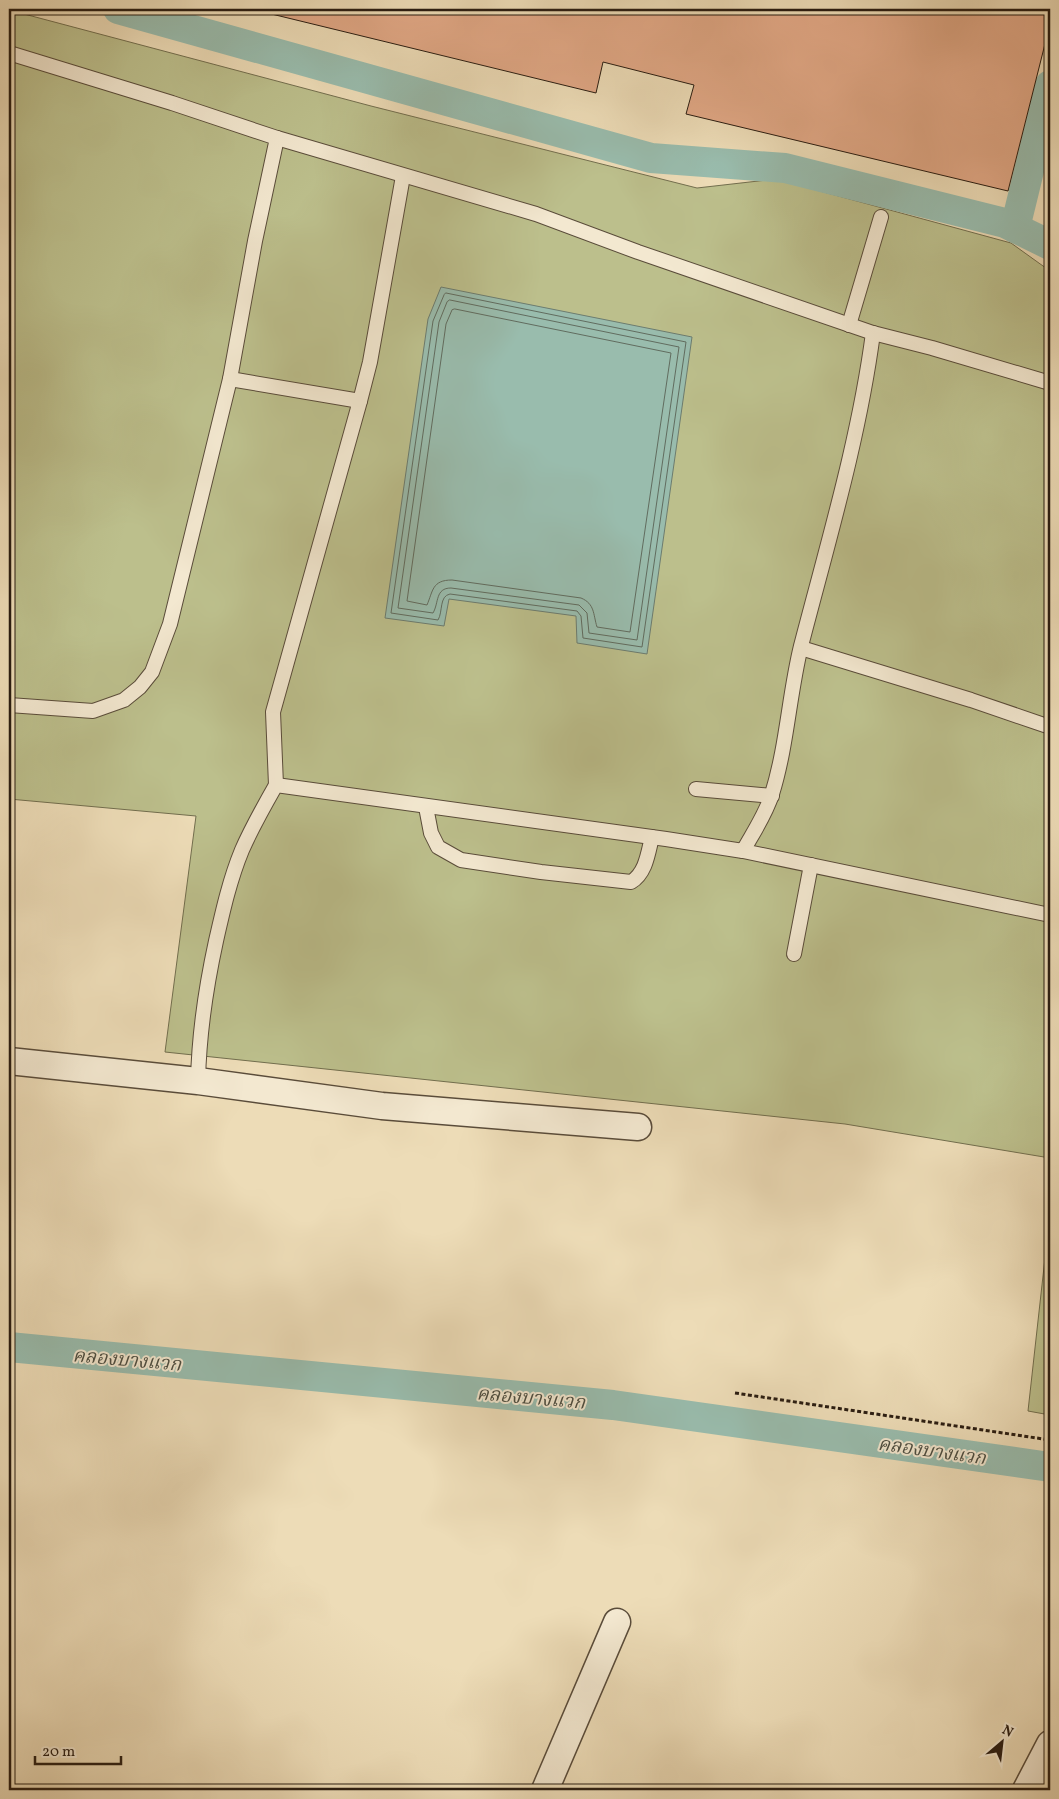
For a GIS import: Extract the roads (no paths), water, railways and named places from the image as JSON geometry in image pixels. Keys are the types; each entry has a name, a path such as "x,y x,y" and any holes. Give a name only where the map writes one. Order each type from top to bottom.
{"street":[{"path":"9,1061 198,1081 382,1106 638,1126"},
{"path":"544,1790 617,1622"},
{"path":"1026,1790 1050,1744"}],"lane":[{"path":"9,52 276,138 536,214 638,252 873,333 932,348 1050,383"},
{"path":"9,705 93,711 124,700 140,687 152,672 170,624 230,378 276,138"},
{"path":"198,1081 199,1048 207,983 224,901 242,851 276,785 273,712 370,362 403,176"},
{"path":"849,324 881,217"},
{"path":"743,851 772,796 780,764 801,648 818,586 866,385 873,333"},
{"path":"230,378 360,401"},
{"path":"801,648 971,700 1050,727"},
{"path":"276,785 743,851 1050,915"},
{"path":"696,789 772,796"},
{"path":"426,807 432,833 438,847 448,854 461,860 541,872 631,882 638,878 641,873 652,837"},
{"path":"794,954 811,865"}],"water":[{"path":"441,287 692,337 647,654 577,643 576,616 449,599 444,626 385,618 428,319"}],"waterway":[{"path":"118,9 651,158 785,168 1005,223 1050,245"},
{"path":"1015,228 1050,85"},
{"name":"คลองบางแวก","path":"9,1347 613,1405 1050,1467"}]}
